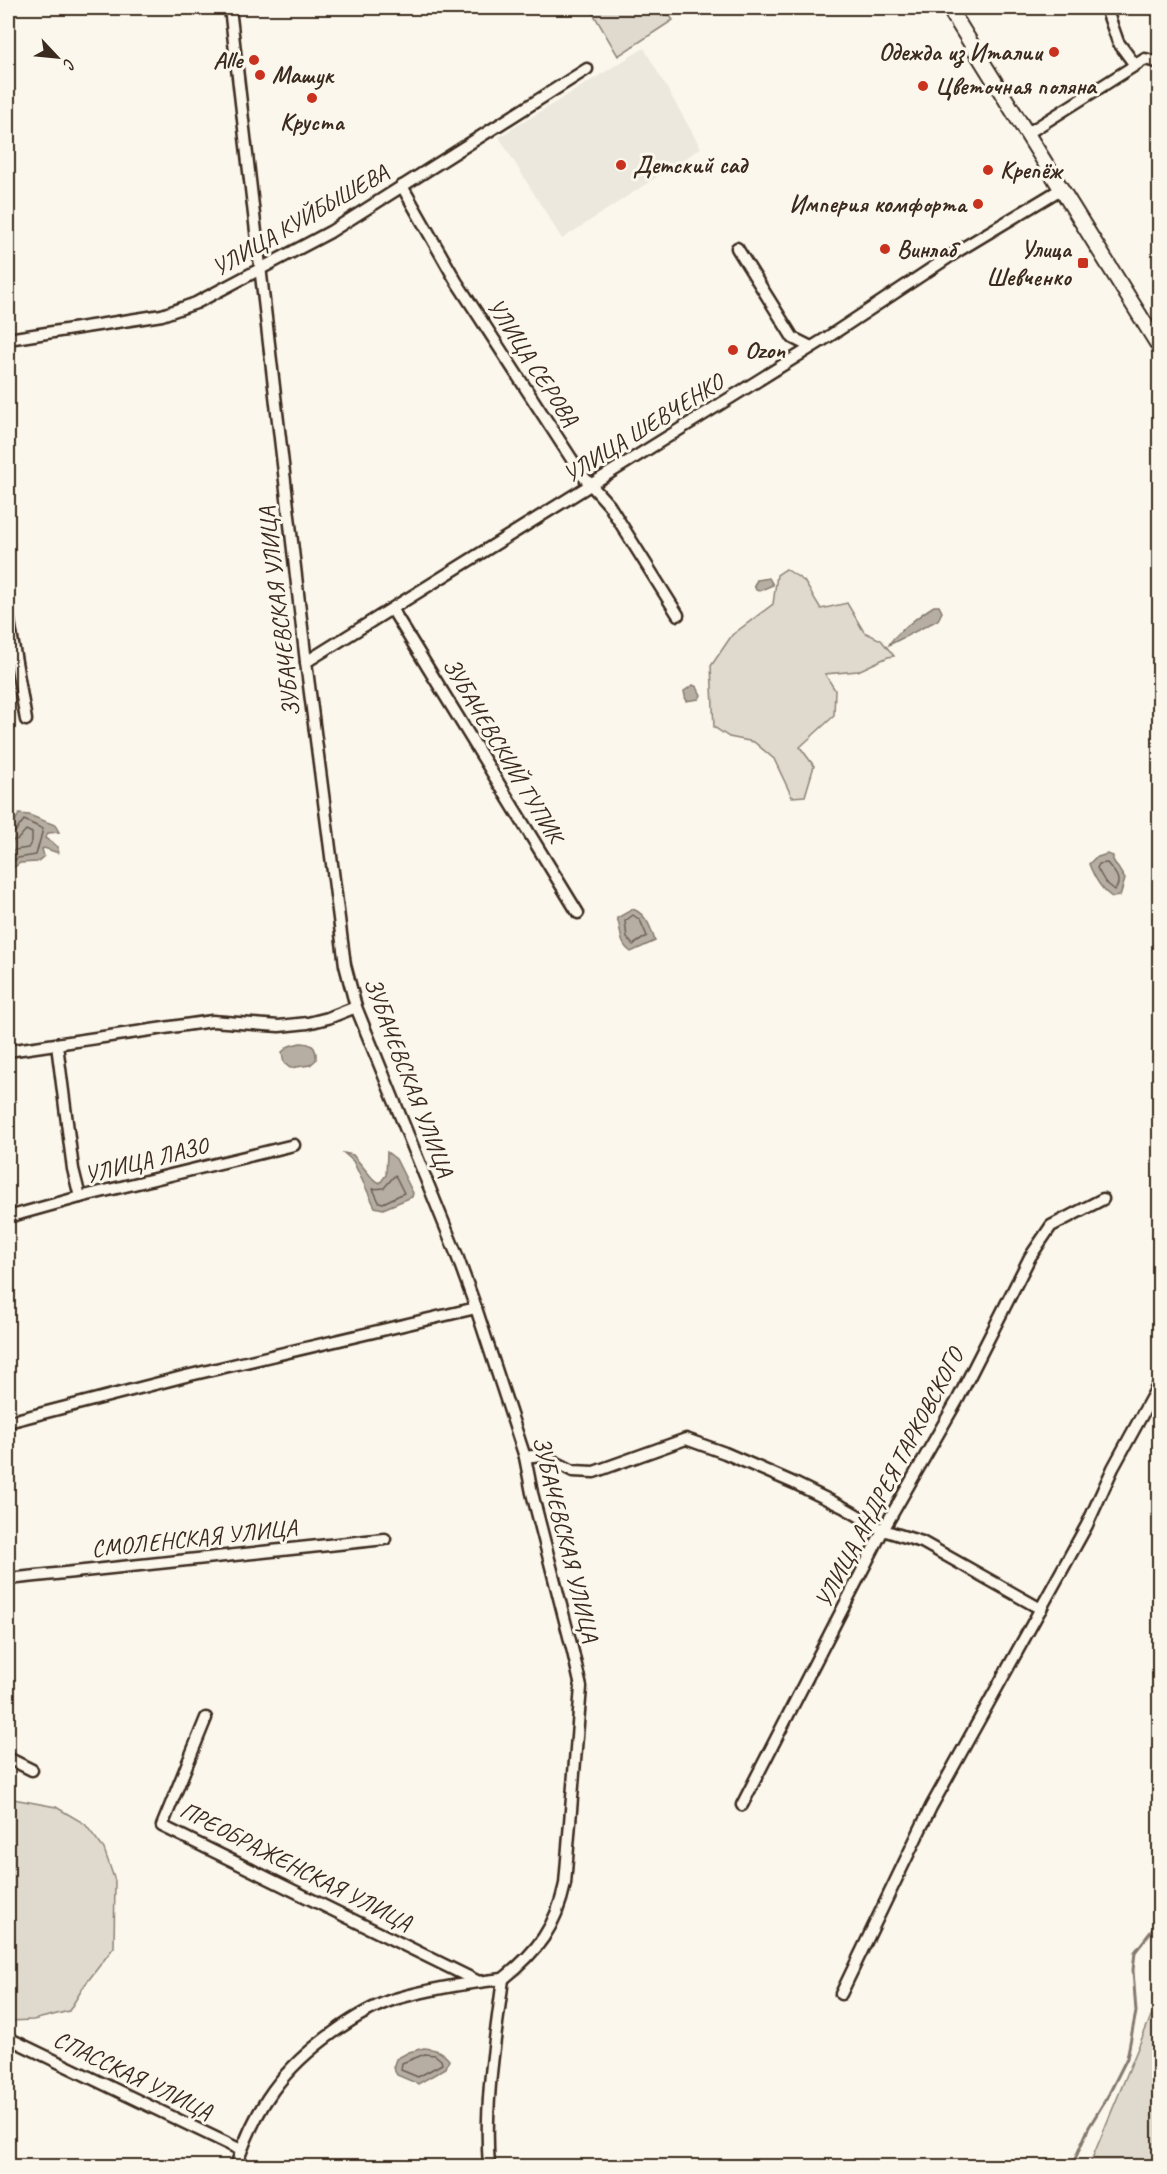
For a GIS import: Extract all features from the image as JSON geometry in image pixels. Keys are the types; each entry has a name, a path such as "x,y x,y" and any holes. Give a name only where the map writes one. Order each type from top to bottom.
{"main road":[{"path":"949,8 1160,348"}],"street":[{"name":"ЗУБАЧЕВСКАЯ УЛИЦА","path":"230,8 306,662 345,965 356,1006 456,1253 525,1457 581,1687 562,1900 547,1933 525,1961 503,1979"},
{"path":"1106,8 1118,42 1135,65"},
{"path":"1028,133 1145,59 1160,63"},
{"name":"УЛИЦА КУЙБЫШЕВА","path":"8,339 162,315 196,303 330,232 587,69"},
{"name":"УЛИЦА СЕРОВА","path":"402,186 456,281 582,475 609,505 678,615"},
{"name":"УЛИЦА ШЕВЧЕНКО","path":"306,662 811,347 958,251 1061,189"},
{"path":"737,248 793,338 811,347"},
{"name":"ЗУБАЧЕВСКИЙ ТУПИК","path":"392,609 578,913"},
{"path":"8,615 26,720"},
{"path":"8,1051 212,1021 279,1026 308,1023 328,1018 356,1006"},
{"path":"57,1045 73,1169 80,1197"},
{"name":"УЛИЦА ЛАЗО","path":"8,1217 80,1197 294,1145"},
{"name":"УЛИЦА АНДРЕЯ ТАРКОВСКОГО","path":"742,1804 883,1530 958,1399 1030,1257 1051,1227 1103,1199"},
{"path":"8,1422 232,1365 476,1308"},
{"path":"841,1994 931,1807 1087,1525 1113,1468 1160,1382"},
{"path":"525,1457 541,1455 573,1471 594,1472 686,1439 726,1453 794,1483 883,1530 922,1542 1041,1609"},
{"name":"СМОЛЕНСКАЯ УЛИЦА","path":"8,1579 385,1539"},
{"name":"ПРЕОБРАЖЕНСКАЯ УЛИЦА","path":"206,1718 162,1826 477,1981"},
{"path":"8,1758 32,1770"},
{"path":"236,2166 254,2122 288,2069 351,2019 393,2000 477,1981 503,1979 493,2060 489,2166"},
{"name":"СПАССКАЯ УЛИЦА","path":"8,2038 241,2150"}],"shaded area":[{"path":"590,8 641,8 670,16 673,20 618,56"},
{"path":"644,48 701,148 562,239 499,137"},
{"path":"786,569 804,581 821,609 847,603 864,632 881,640 894,656 858,671 825,674 835,690 834,716 800,747 814,766 805,796 792,797 774,759 754,742 729,737 714,727 711,666 732,635 773,604 777,575"},
{"path":"8,1798 56,1807 85,1824 104,1849 115,1881 114,1947 84,1986 69,2011 33,2020 8,2021"},
{"path":"1159,1997 1159,2166 1089,2166"}],"water":[{"path":"769,578 773,585 759,591 756,590 754,585 757,580"},
{"path":"934,606 939,606 942,612 938,620 889,645 902,630"},
{"path":"693,685 697,687 701,695 699,699 686,701 684,691"},
{"path":"19,814 29,815 55,825 59,832 48,833 45,838 58,847 58,853 44,848 42,849 44,856 37,862 20,863 9,871 8,830"},
{"path":"1107,854 1113,856 1113,860 1125,879 1120,896 1112,897 1104,890 1089,864 1095,858"},
{"path":"633,909 645,918 655,941 631,952 624,945 617,918"},
{"path":"300,1043 313,1047 316,1060 310,1065 290,1068 284,1063 282,1052 289,1046"},
{"path":"387,1152 396,1159 413,1193 412,1197 383,1209 375,1207 353,1161 344,1153 353,1155 373,1179 380,1183 386,1175"},
{"path":"424,2048 443,2054 449,2060 446,2068 418,2084 397,2075 393,2068 396,2059"}],"waterway":[{"path":"1072,2166 1089,2127 1127,2058 1136,2012 1133,1970 1135,1952 1160,1920"}],"place":[{"name":"Одежда из Италии","path":"1054,52"},
{"name":"Alle","path":"254,60"},
{"name":"Машук","path":"260,75"},
{"name":"Цветочная поляна","path":"923,86"},
{"name":"Круста","path":"312,98"},
{"name":"Детский сад","path":"621,165"},
{"name":"Крепёж","path":"988,170"},
{"name":"Империя комфорта","path":"978,204"},
{"name":"Винлаб","path":"885,249"},
{"name":"Улица Шевченко","path":"1083,263"},
{"name":"Ozon","path":"733,350"}]}
